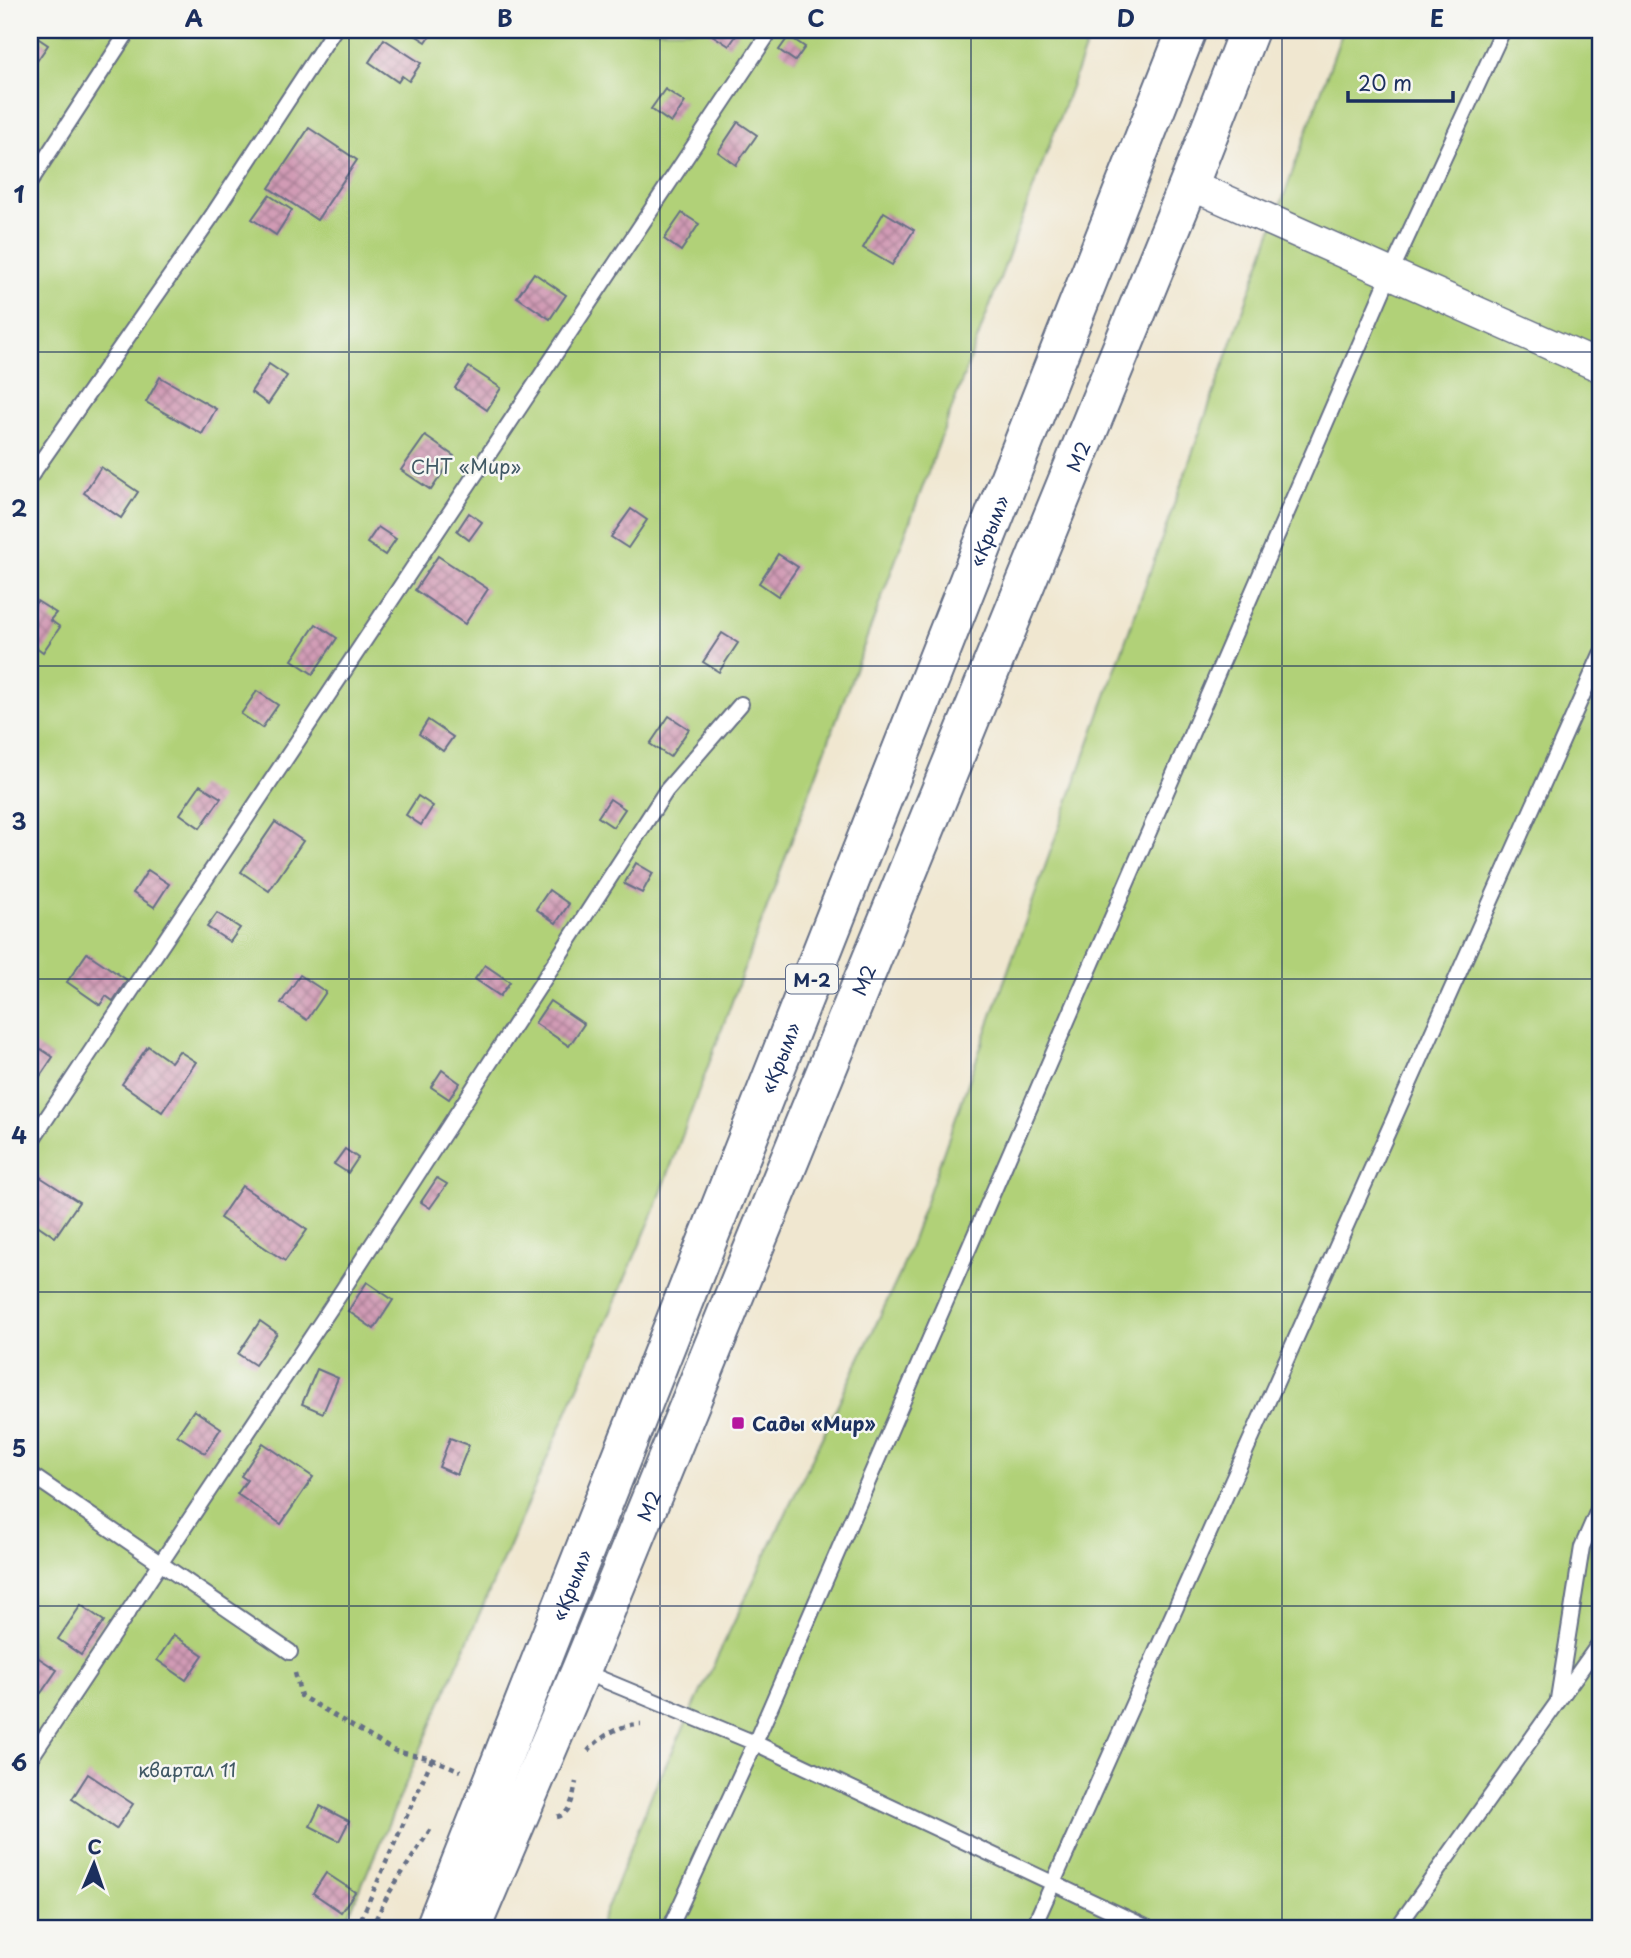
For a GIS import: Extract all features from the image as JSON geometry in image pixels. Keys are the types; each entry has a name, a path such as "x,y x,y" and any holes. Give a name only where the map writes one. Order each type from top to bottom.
{"highway":[{"name":"«Крым»","path":"435,1928 1187,30"},
{"name":"М2","path":"471,1928 581,1670 1250,30"}],"street":[{"path":"1189,184 1601,367"}],"lane":[{"path":"30,182 130,30"},
{"path":"30,477 212,216 334,30"},
{"path":"30,1143 771,30"},
{"path":"670,1928 755,1744 1391,272 1503,30"},
{"path":"1033,1928 1601,654"},
{"path":"30,1759 338,1297 666,791 741,704"},
{"path":"30,1474 290,1651"},
{"path":"1557,1703 1582,1547 1601,1503"},
{"path":"1397,1928 1601,1641"},
{"path":"581,1670 755,1744 1148,1928"}],"path":[{"path":"290,1651 301,1696 395,1751 432,1759 461,1771"},
{"path":"357,1928 432,1759"}],"green space":[{"name":"СНТ «Мир»","path":"30,30 1092,30 654,1212 343,1928 30,1928"},
{"path":"1343,30 1601,30 1601,1928 599,1928 652,1794 900,1274"}],"building":[{"path":"407,30 434,30 426,42"},
{"path":"711,30 740,30 729,46 709,33"},
{"path":"30,33 48,45 30,71"},
{"path":"789,36 805,47 795,61 779,50"},
{"path":"384,39 421,63 409,81 402,76 398,82 369,62"},
{"path":"665,89 685,102 671,123 651,109"},
{"path":"738,122 757,135 736,165 718,152"},
{"path":"309,128 357,160 317,220 269,188"},
{"path":"269,195 292,210 276,235 252,219"},
{"path":"884,212 914,230 892,265 863,248"},
{"path":"682,213 699,224 681,251 664,239"},
{"path":"534,273 566,295 550,319 517,297"},
{"path":"269,364 287,376 268,404 251,392"},
{"path":"469,367 501,388 487,410 455,388"},
{"path":"160,377 216,409 202,434 146,402"},
{"path":"425,436 454,456 431,490 401,470"},
{"path":"101,467 138,492 121,518 84,493"},
{"path":"631,509 647,520 628,548 611,537"},
{"path":"469,513 482,522 469,540 457,531"},
{"path":"378,527 396,539 385,555 367,543"},
{"path":"778,554 798,567 778,596 759,583"},
{"path":"438,556 488,589 465,624 415,590"},
{"path":"37,601 56,613 50,620 60,627 43,652 33,645 30,650 30,612"},
{"path":"316,624 337,638 313,674 292,660"},
{"path":"722,633 738,643 719,672 703,662"},
{"path":"257,691 278,705 262,728 241,714"},
{"path":"669,716 689,729 670,757 650,744"},
{"path":"428,720 453,737 443,751 419,734"},
{"path":"200,785 221,798 200,828 180,814"},
{"path":"418,796 433,806 421,825 406,815"},
{"path":"610,799 625,809 613,827 598,817"},
{"path":"275,822 303,841 269,891 241,872"},
{"path":"636,863 653,873 642,893 624,884"},
{"path":"148,870 169,884 154,907 133,893"},
{"path":"549,890 569,904 556,923 536,909"},
{"path":"217,913 240,928 230,942 207,927"},
{"path":"87,953 127,980 113,1001 106,996 100,1005 67,982"},
{"path":"485,965 510,982 500,996 475,979"},
{"path":"300,975 326,992 307,1020 281,1003"},
{"path":"550,1001 584,1024 569,1046 535,1023"},
{"path":"30,1042 53,1057 30,1091"},
{"path":"148,1046 171,1062 179,1051 196,1062 162,1112 122,1084"},
{"path":"442,1070 460,1083 449,1099 431,1087"},
{"path":"345,1149 358,1158 348,1173 334,1164"},
{"path":"37,1175 79,1202 55,1237 30,1220 30,1185"},
{"path":"437,1178 447,1184 430,1208 421,1202"},
{"path":"242,1186 307,1230 285,1261 220,1218"},
{"path":"367,1282 393,1300 374,1329 348,1311"},
{"path":"260,1321 277,1333 255,1365 238,1354"},
{"path":"317,1369 338,1378 323,1413 302,1404"},
{"path":"194,1410 221,1428 205,1453 177,1435"},
{"path":"450,1438 469,1445 457,1475 439,1467"},
{"path":"263,1443 313,1477 281,1524 237,1494 247,1480 241,1476"},
{"path":"81,1605 104,1621 81,1655 58,1639"},
{"path":"174,1635 203,1655 186,1680 157,1660"},
{"path":"31,1653 57,1670 41,1693 30,1685"},
{"path":"88,1774 133,1804 116,1829 72,1799"},
{"path":"320,1806 349,1821 339,1841 310,1826"},
{"path":"326,1873 355,1892 341,1912 313,1893"}],"place":[{"name":"Сады «Мир»","path":"738,1423"}],"park label":[{"name":"квартал 11","path":"187,1769"}]}
